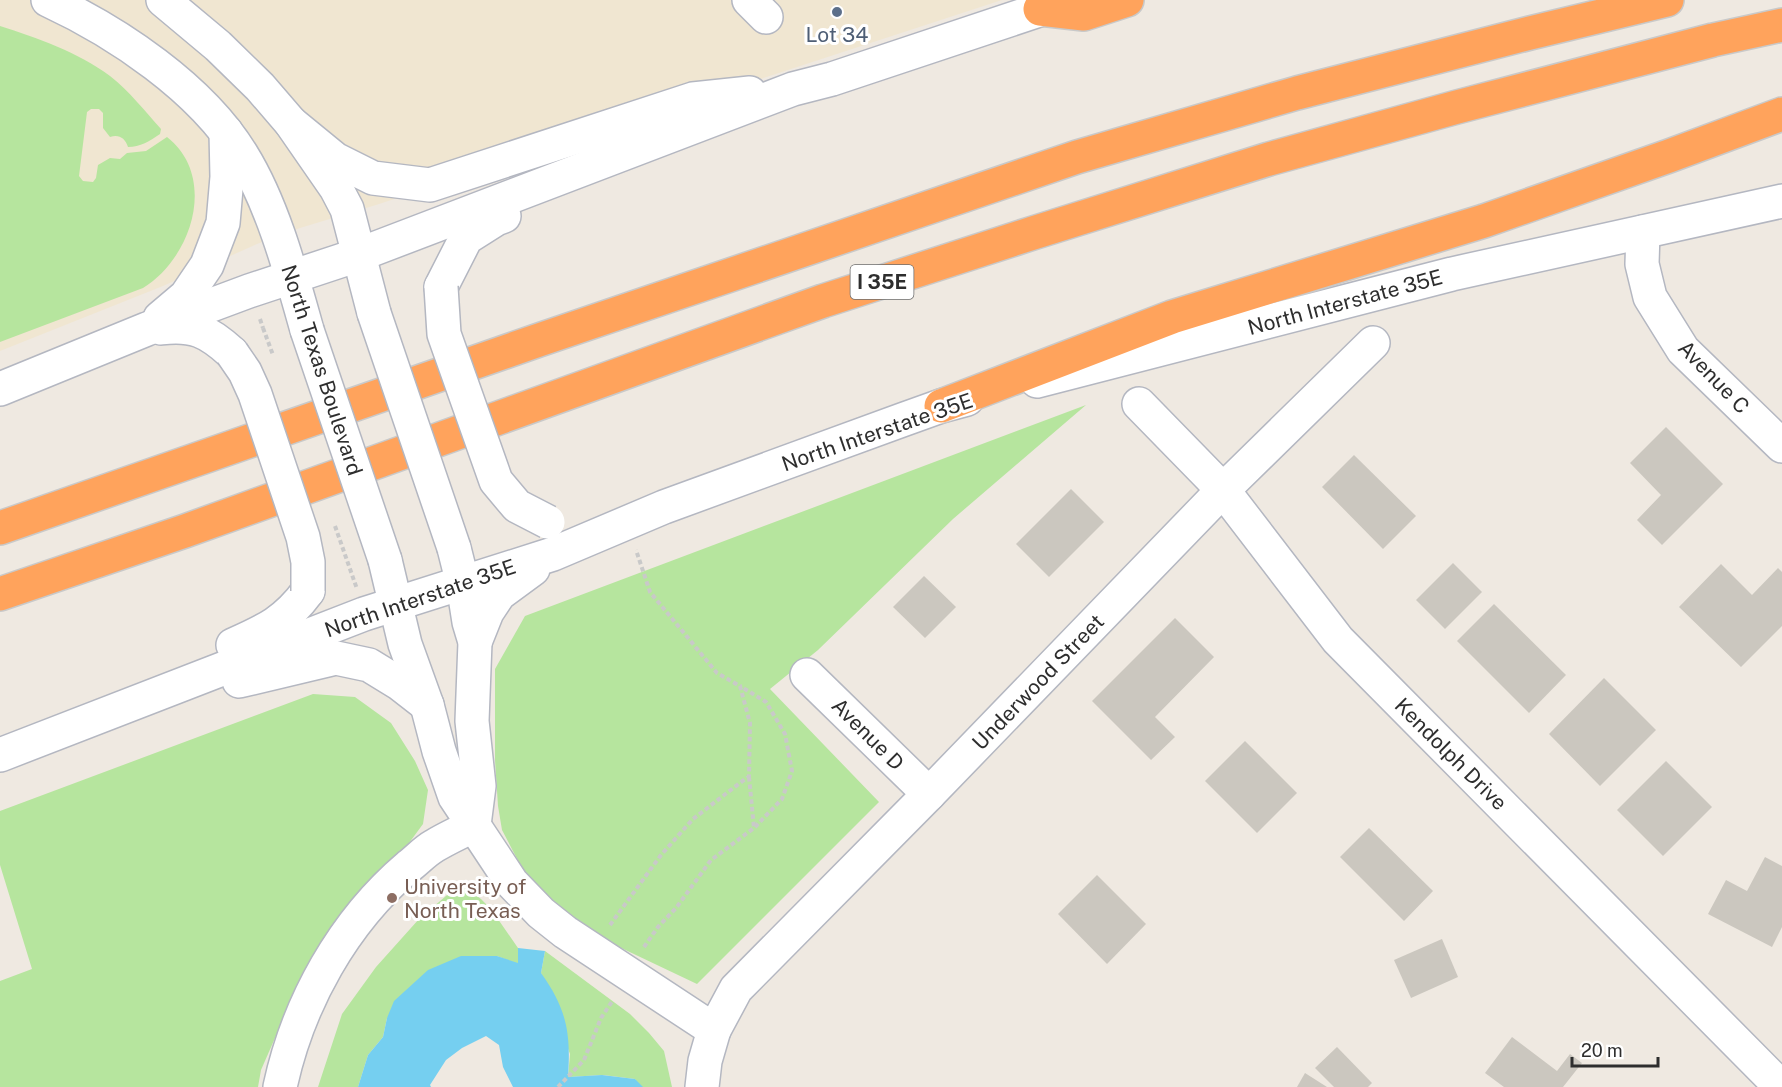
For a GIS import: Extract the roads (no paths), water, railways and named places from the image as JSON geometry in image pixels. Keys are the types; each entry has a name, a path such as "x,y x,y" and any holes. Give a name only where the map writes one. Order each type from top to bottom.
{"highway":[{"path":"1054,5 1084,14 1127,0"},
{"name":"I 35E","path":"0,528 538,340 1077,157 1297,93 1667,0"},
{"name":"I 35E","path":"0,594 207,523 823,301 1033,233 1269,159 1713,40 1782,25"},
{"path":"941,406 1172,317 1484,221 1782,114"}],"main road":[{"name":"North Texas Boulevard","path":"48,0 94,24 152,62 196,99 226,132 242,154 255,178 292,277 307,330 385,560 405,644 427,705 439,751 455,797 512,883 541,913 591,951 714,1030"},
{"path":"163,0 218,46 260,87 291,123 336,188 346,209 374,313 454,548 474,642 472,722 479,786 474,825 432,847 395,878 361,916 331,958 306,1007 287,1055 280,1087"},
{"path":"0,389 147,329 358,255 793,89 1054,5"},
{"path":"291,123 334,159 373,178 430,185 693,99 793,89"},
{"path":"664,507 574,529 548,522 517,506 496,480 444,334 441,287 466,238 496,219 717,137 793,89"},
{"path":"147,329 186,296 207,265 223,223 227,177 226,132"},
{"name":"North Interstate 35E","path":"0,755 364,614 553,554 664,507 941,406 1452,274 1782,201"},
{"name":"Avenue C","path":"1643,232 1642,264 1650,297 1683,350 1782,446"},
{"path":"123,708 193,663 267,630 296,608 308,591 308,562 303,537 255,394 245,372 231,353 215,338 196,328 177,326 147,329"},
{"name":"Underwood Street","path":"702,1087 705,1061 714,1030 736,988 1223,490 1373,343"},
{"name":"Kendolph Drive","path":"1139,404 1223,490 1338,640 1781,1087"},
{"path":"474,642 487,612 499,594 553,554"},
{"path":"123,708 336,658 369,665 400,684 427,705"},
{"name":"Avenue D","path":"807,675 928,794"}],"water":[{"path":"518,948 545,951 541,973 562,1010 568,1035 568,1077 602,1075 635,1079 643,1087 513,1087 503,1067 499,1045 486,1036 462,1048 446,1060 430,1085 431,1087 358,1087 368,1055 383,1037 394,1001 428,970 461,956 497,956 518,963"}],"place":[{"name":"Lot 34","path":"837,12"},
{"name":"University of North Texas","path":"392,898"}]}
